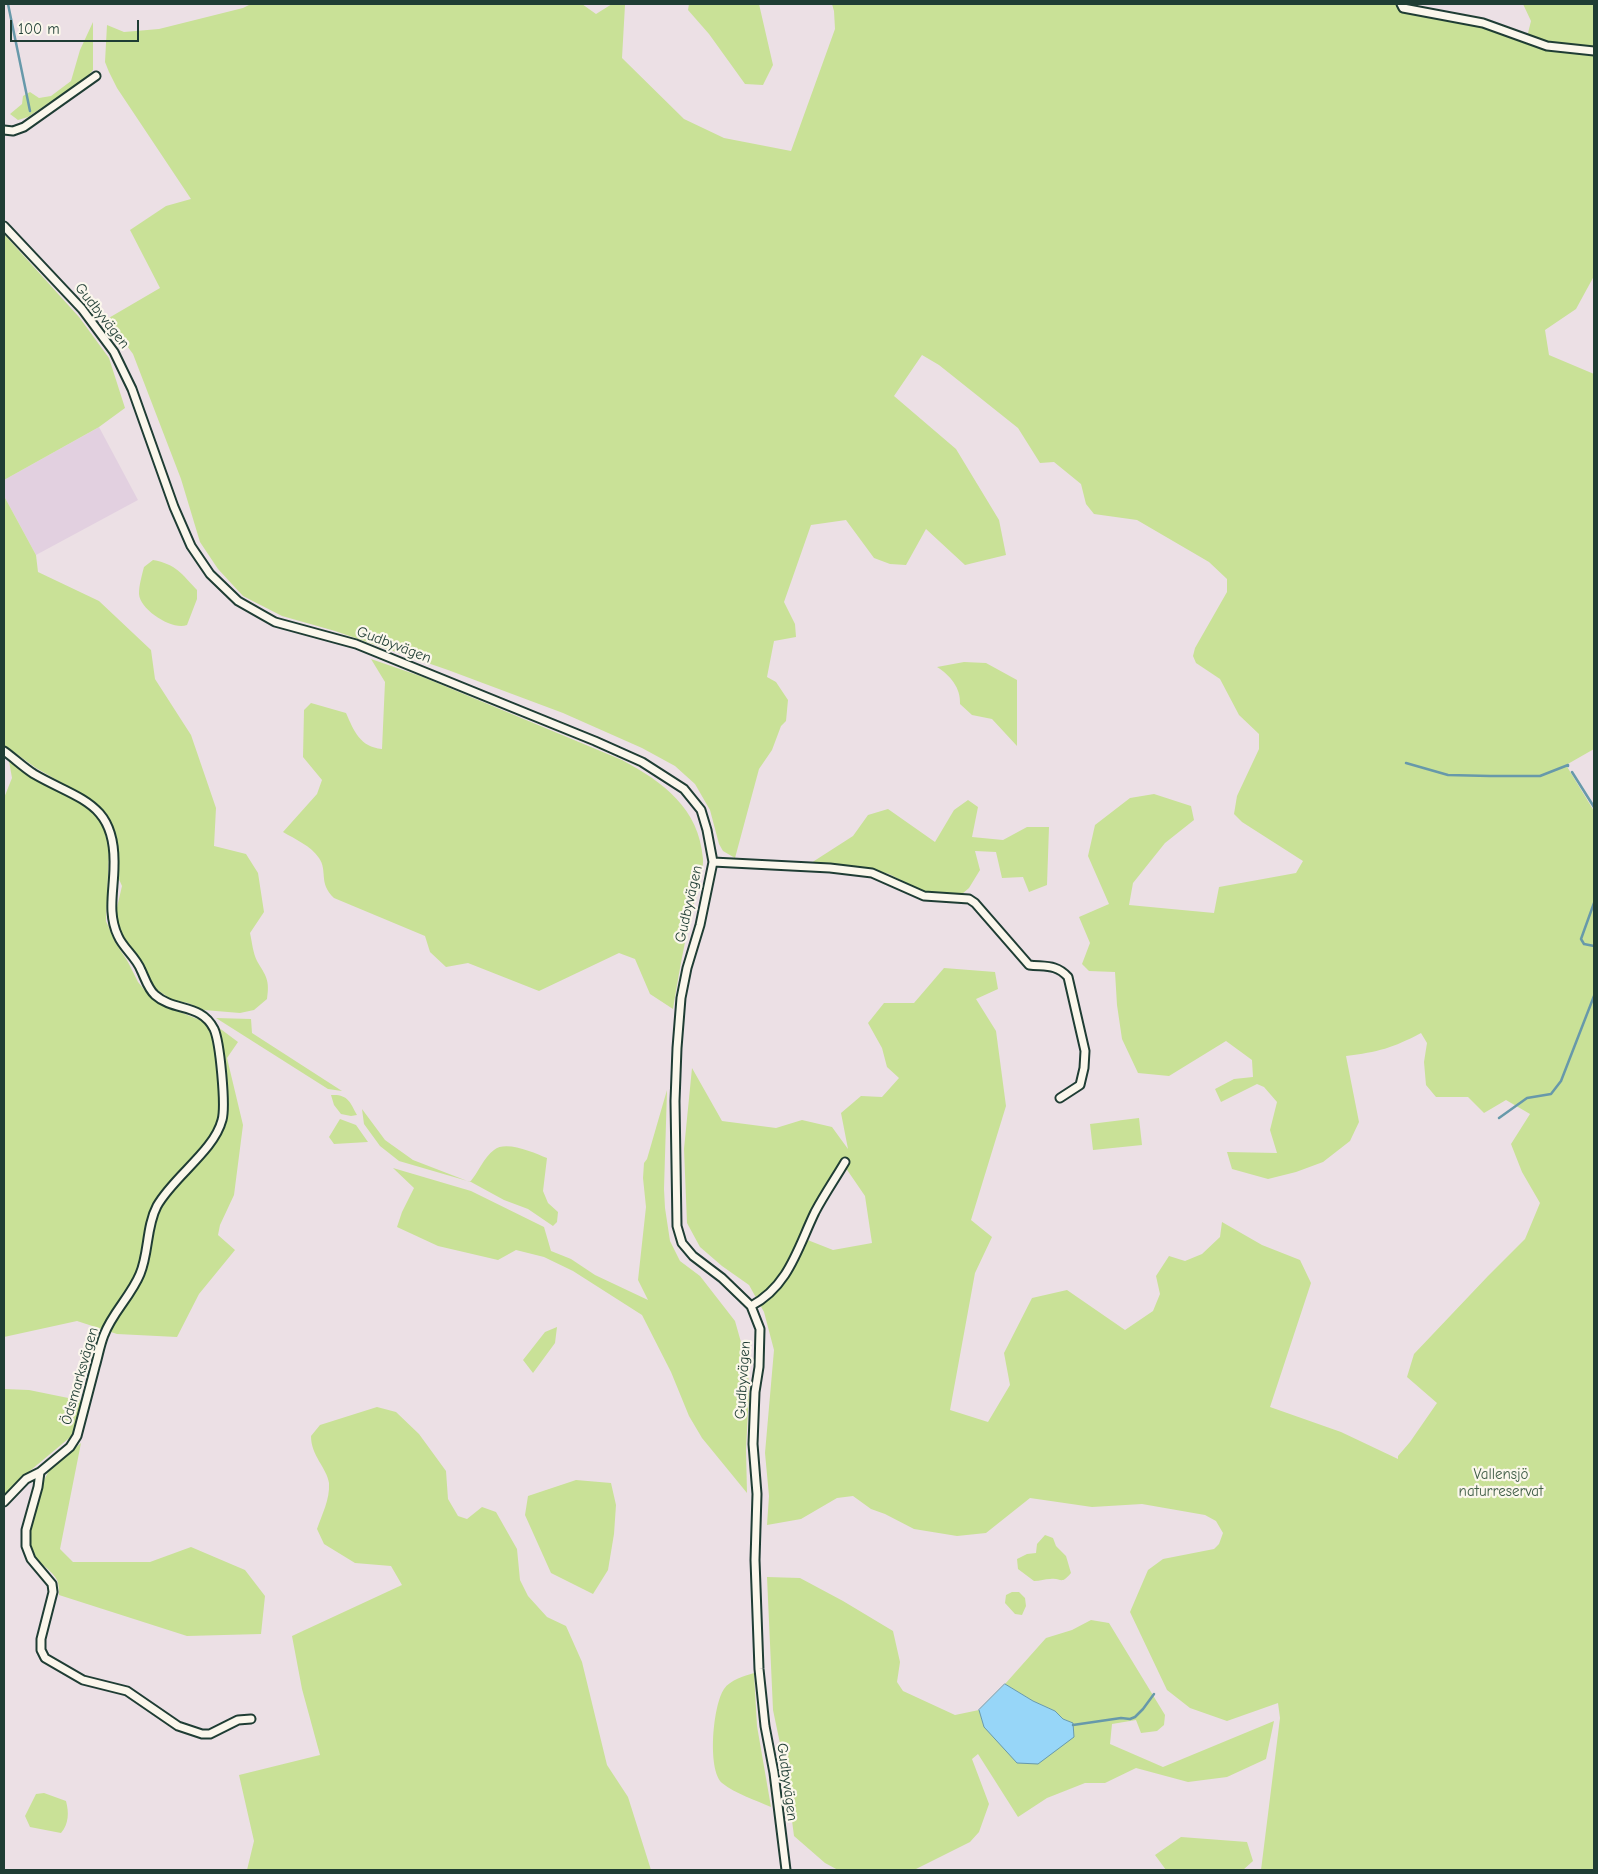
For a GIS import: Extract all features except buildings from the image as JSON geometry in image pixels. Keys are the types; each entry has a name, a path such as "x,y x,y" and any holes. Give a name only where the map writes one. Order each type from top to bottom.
{"street":[{"path":"1401,4 1403,8 1483,23 1547,46 1594,51"},
{"path":"4,130 12,131 24,127 96,76"},
{"name":"Gudbyvägen","path":"4,226 82,309 114,352 132,389 190,546 210,574 238,601 275,622 356,644 642,762 684,789 701,810 707,830 712,862 700,925 687,968 680,1008 676,1092 677,1226 682,1243 693,1256 722,1278 751,1306 760,1329 753,1444 757,1494 755,1560 759,1668 765,1726 774,1773 786,1870"},
{"name":"Ödsmarksvägen","path":"4,751 32,773 97,809 105,820 114,846 110,911 118,937 141,969 153,994 169,1005 203,1014 213,1028 218,1041 222,1090 222,1120 214,1137 191,1166 167,1190 156,1208 149,1231 141,1273 104,1334 77,1436 70,1447 40,1472 26,1479 4,1502"},
{"path":"712,862 830,868 872,873 924,896 969,899 975,903 1029,965 1055,967 1063,971 1068,978 1084,1040 1084,1068 1080,1085 1060,1098"},
{"path":"751,1306 762,1300 790,1268 816,1212 845,1162"},
{"path":"40,1472 38,1487 26,1530 26,1546 31,1559 52,1584 53,1592 41,1640 41,1650 45,1658 83,1680 126,1691 178,1726 202,1734 210,1734 238,1720 251,1719"}],"shaded area":[{"path":"99,427 138,500 36,555 4,496 4,480"}],"green space":[{"name":"Vallensjö naturreservat","path":"251,4 582,4 596,14 612,4 625,5 622,58 684,119 724,138 791,151 835,29 832,4 1398,4 1481,25 1526,41 1531,21 1523,4 1594,4 1594,276 1576,309 1545,330 1549,355 1594,374 1594,749 1566,765 1594,811 1594,1870 1261,1870 1280,1718 1278,1703 1227,1721 1190,1708 1167,1690 1130,1612 1148,1570 1163,1559 1214,1549 1219,1544 1223,1533 1216,1521 1205,1515 1142,1504 1092,1507 1030,1498 986,1533 957,1536 914,1529 871,1509 853,1496 837,1498 801,1519 767,1525 769,1496 765,1453 774,1350 764,1312 749,1285 722,1266 700,1247 687,1223 684,1149 692,1068 722,1121 776,1128 802,1120 832,1127 848,1149 841,1113 861,1096 882,1097 899,1078 887,1067 882,1048 868,1023 884,1003 914,1003 944,968 995,972 998,989 976,999 996,1031 1006,1106 971,1220 992,1237 975,1273 950,1410 988,1422 1010,1385 1004,1353 1032,1298 1067,1290 1125,1330 1153,1311 1160,1294 1156,1276 1169,1256 1185,1261 1202,1254 1220,1237 1222,1222 1262,1245 1300,1260 1311,1283 1270,1407 1341,1432 1398,1459 1398,1456 1437,1403 1407,1377 1414,1354 1525,1239 1540,1203 1522,1172 1511,1144 1530,1114 1506,1100 1484,1113 1468,1097 1436,1097 1426,1085 1424,1062 1427,1043 1421,1033 1385,1049 1346,1056 1359,1122 1350,1141 1323,1162 1296,1172 1268,1179 1232,1169 1227,1152 1277,1153 1270,1130 1277,1102 1264,1087 1257,1084 1221,1102 1215,1089 1234,1079 1253,1077 1252,1060 1226,1041 1169,1076 1138,1073 1122,1039 1115,972 1089,971 1082,964 1090,943 1079,917 1109,904 1088,856 1095,825 1130,798 1154,794 1191,806 1194,820 1165,843 1133,883 1129,905 1214,913 1219,887 1296,873 1303,861 1242,822 1234,814 1237,796 1259,749 1259,734 1239,715 1220,679 1196,663 1193,656 1195,648 1227,592 1227,579 1209,562 1137,520 1094,514 1086,504 1081,484 1054,462 1040,463 1018,428 939,365 922,355 894,396 956,449 999,520 1006,555 965,565 926,529 906,565 890,564 874,558 846,520 811,525 784,602 795,624 796,637 774,641 767,677 776,682 788,700 786,721 781,726 772,750 759,769 735,858 723,851 719,844 710,810 695,784 675,766 642,748 563,713 448,670 335,631 282,616 243,596 218,569 200,542 181,479 133,354 107,319 160,288 130,230 166,206 191,199 117,88 105,62 107,25 124,32 159,29 243,8","holes":["841,1161 865,1196 872,1243 833,1250 800,1237"]},
{"path":"689,4 759,4 773,65 763,85 745,84 709,34 688,10"},
{"path":"93,22 93,70 87,77 28,117 18,120 10,114 22,104 23,96 30,92 39,98 51,96 71,81 80,50"},
{"path":"4,234 79,317 109,358 125,408 99,427 4,480"},
{"path":"4,496 36,555 38,572 99,601 151,650 155,679 191,735 216,808 214,846 246,854 258,873 264,912 250,933 254,955 265,975 268,987 267,999 254,1010 240,1013 204,1010 188,1003 172,1000 156,989 149,980 144,964 123,936 115,916 122,886 118,877 119,863 116,835 106,813 88,798 36,768 4,745"},
{"path":"153,560 173,567 197,590 197,599 187,625 174,625 158,618 141,600 139,591 144,567"},
{"path":"371,659 423,677 622,760 665,788 676,799 694,825 700,841 703,864 685,942 673,1009 650,994 635,959 619,953 539,991 468,963 446,967 430,952 425,936 334,898 329,893 326,887 322,863 316,854 298,840 283,832 317,794 322,780 303,757 304,710 311,703 346,713 355,732 363,741 374,748 382,749 385,682"},
{"path":"964,662 986,663 1017,680 1017,746 992,719 972,715 960,704 959,693 954,682 937,667"},
{"path":"9,761 34,778 84,804 96,814 105,831 109,851 106,921 115,942 138,982 151,998 167,1007 218,1027 238,1042 227,1058 243,1125 234,1195 220,1225 218,1235 235,1250 199,1294 177,1337 117,1334 77,1321 4,1337 4,798 12,778"},
{"path":"968,800 978,807 972,837 1003,840 1027,827 1049,827 1047,885 1029,892 1023,877 1002,878 996,852 975,851 980,870 969,888 962,894 926,893 889,874 862,867 811,863 853,836 868,815 888,809 935,842 954,810"},
{"path":"216,1018 251,1019 252,1033 342,1091 328,1089"},
{"path":"667,1090 664,1189 670,1241 680,1261 700,1276 735,1321 748,1367 747,1493 702,1438 689,1416 671,1372 642,1315 573,1271 544,1257 516,1250 498,1260 438,1246 397,1227 414,1188 393,1168 471,1191 544,1227 551,1251 571,1259 595,1275 648,1300 638,1280 646,1207 643,1178 644,1163 647,1159"},
{"path":"331,1095 345,1097 357,1115 341,1114 334,1105"},
{"path":"362,1109 385,1140 413,1160 467,1181 399,1161 380,1146 364,1124"},
{"path":"1139,1118 1142,1145 1093,1150 1090,1124"},
{"path":"340,1119 356,1125 368,1142 334,1144 329,1137"},
{"path":"499,1147 520,1148 547,1158 543,1191 548,1203 558,1212 557,1222 553,1226 528,1209 504,1200 470,1182 487,1157"},
{"path":"557,1327 555,1343 533,1373 523,1360 545,1332"},
{"path":"4,1389 29,1390 83,1401 74,1434 19,1480 4,1497"},
{"path":"377,1407 396,1412 419,1434 446,1471 448,1499 458,1516 467,1519 482,1507 496,1512 517,1549 520,1580 528,1596 547,1617 566,1626 582,1662 607,1765 628,1797 651,1870 247,1870 254,1841 239,1775 320,1755 302,1689 292,1636 402,1585 391,1566 355,1563 324,1544 317,1529 327,1501 329,1483 328,1477 316,1456 311,1436 320,1425"},
{"path":"81,1443 60,1549 73,1562 150,1562 191,1547 245,1570 265,1596 261,1634 187,1636 59,1595 57,1580 32,1553 30,1548 31,1532 39,1497 49,1471"},
{"path":"576,1480 611,1483 616,1505 614,1534 608,1570 593,1594 551,1573 525,1515 528,1496"},
{"path":"1045,1535 1053,1538 1056,1546 1066,1556 1071,1573 1063,1580 1034,1581 1018,1569 1017,1559 1027,1554 1036,1553 1037,1544"},
{"path":"767,1577 800,1578 893,1631 900,1662 897,1682 903,1691 955,1715 979,1710 984,1727 1074,1737 1073,1723 1063,1719 1055,1711 1033,1701 1005,1684 1046,1638 1072,1630 1091,1620 1109,1623 1165,1715 1164,1725 1157,1731 1141,1733 1136,1720 1112,1724 1110,1744 1163,1767 1274,1721 1266,1759 1227,1777 1188,1782 1136,1768 1105,1783 1085,1783 1047,1798 1018,1817 978,1754 972,1759 989,1804 979,1832 970,1842 914,1870 838,1870 825,1863 794,1836 785,1767 773,1710"},
{"path":"1012,1592 1019,1592 1025,1598 1026,1606 1022,1615 1015,1614 1005,1603 1006,1595"},
{"path":"754,1673 757,1726 771,1807 727,1787 717,1776 714,1765 713,1737 720,1697 730,1683"},
{"path":"44,1793 66,1801 68,1818 66,1826 61,1833 30,1827 25,1816 36,1794"},
{"path":"1181,1837 1247,1842 1253,1861 1243,1870 1166,1870 1155,1855"}],"water":[{"path":"1005,1684 1033,1701 1055,1711 1063,1719 1073,1723 1074,1737 1038,1764 1017,1763 984,1727 979,1710"}],"waterway":[{"path":"8,4 30,111"},
{"path":"1406,763 1448,775 1490,776 1540,776 1568,766"},
{"path":"1572,772 1594,807"},
{"path":"1594,903 1581,939 1584,944 1594,946"},
{"path":"1499,1118 1527,1098 1551,1094 1561,1081 1594,996"},
{"path":"1073,1725 1121,1718 1130,1719 1143,1709 1154,1694"}]}
